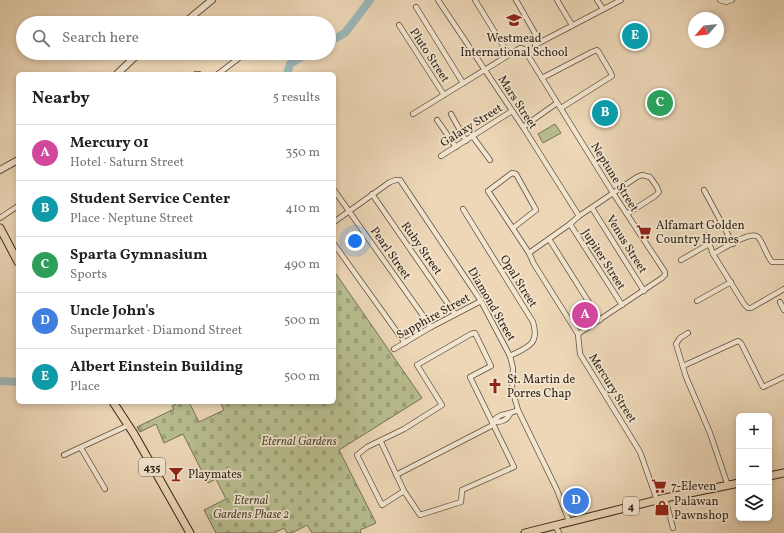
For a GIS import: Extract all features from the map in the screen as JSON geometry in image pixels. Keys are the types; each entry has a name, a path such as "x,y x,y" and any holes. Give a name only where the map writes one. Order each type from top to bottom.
{"main road":[{"path":"0,228 16,258"},
{"name":"435","path":"114,404 129,425 190,533"},
{"path":"772,475 784,473"},
{"name":"4","path":"525,533 665,498 736,484"}],"street":[{"name":"Mars Street","path":"438,0 523,127 579,216"},
{"path":"475,0 509,55"},
{"path":"516,0 540,42"},
{"path":"557,0 572,25"},
{"path":"597,0 603,10"},
{"path":"535,45 621,0"},
{"path":"720,0 726,2 732,0"},
{"path":"192,16 208,1"},
{"path":"416,8 463,83"},
{"name":"Pluto Street","path":"399,25 444,96"},
{"name":"Neptune Street","path":"413,114 520,48 524,49 613,193 665,272 665,275 662,278 578,334"},
{"path":"542,78 597,50 602,57 612,73 612,76 561,108"},
{"path":"119,72 132,60"},
{"path":"221,72 236,60"},
{"path":"523,127 557,103"},
{"name":"Galaxy Street","path":"441,156 512,111"},
{"path":"451,114 466,141"},
{"path":"437,120 456,147"},
{"path":"473,136 490,160"},
{"path":"0,170 16,161"},
{"name":"Mercury Street","path":"513,228 536,210 516,174 514,173 506,177 488,191 529,253 534,264 578,334 580,354 640,452 657,500"},
{"path":"529,253 579,216 637,177 642,175 650,177 657,187 658,192 655,196 627,214"},
{"name":"Diamond Street","path":"336,221 390,182 400,180 481,301 510,356 513,368 512,389 518,410 557,490 569,522"},
{"path":"704,190 732,244"},
{"name":"Pearl Street","path":"336,193 431,327"},
{"name":"Ruby Street","path":"372,194 456,314"},
{"path":"0,218 16,207"},
{"name":"Venus Street","path":"592,208 644,290"},
{"name":"Opal Street","path":"463,209 535,326 535,339 531,345 510,356"},
{"name":"Jupiter Street","path":"570,224 622,305"},
{"path":"706,235 713,254 748,308 751,308 784,289"},
{"path":"713,254 746,237 756,236 772,262 784,262"},
{"path":"549,239 600,320"},
{"path":"681,260 709,244"},
{"path":"336,247 404,343"},
{"path":"697,301 731,282"},
{"name":"Sapphire Street","path":"394,349 431,327 481,301"},
{"path":"780,302 784,310"},
{"path":"688,332 680,338 676,344 683,366 710,433 728,486"},
{"path":"381,442 404,491 420,515 461,502 462,490 514,467 470,377 491,366 475,333 470,334 417,365 442,406 381,442 367,447 357,456 382,505 404,491"},
{"path":"683,366 738,341 741,343 763,387 784,377"},
{"path":"396,475 493,423 498,416 504,413 510,414 518,410"},
{"path":"64,455 129,425"},
{"path":"81,448 106,489"},
{"path":"665,498 673,528"},
{"path":"556,525 559,533"}],"green space":[{"path":"555,124 561,133 543,143 538,134"},
{"name":"Eternal Gardens","path":"336,274 422,398 339,450 376,523 360,530 361,533 312,533 307,525 292,533 287,533 284,528 274,533 216,533 204,510 226,499 216,479 208,483 183,434 164,443 156,424 140,432 137,427 174,409 172,406 176,404 190,404 199,422 224,410 221,404 336,404"}],"waterway":[{"path":"336,38 345,33 370,0"},
{"path":"288,72 290,64 297,60"},
{"path":"0,381 16,382"}],"place":[{"name":"Westmead International School","path":"514,20"},
{"name":"Albert Einstein Building","path":"635,36"},
{"name":"Sparta Gymnasium","path":"660,103"},
{"name":"Student Service Center","path":"605,113"},
{"name":"Alfamart Golden Country Homes","path":"644,232"},
{"name":"Mercury 01","path":"585,315"},
{"name":"St. Martin de Porres Chap","path":"495,386"},
{"name":"Playmates","path":"176,474"},
{"name":"7-Eleven","path":"659,486"},
{"name":"Uncle John's","path":"576,501"},
{"name":"Palawan Pawnshop","path":"662,508"}],"park label":[{"name":"Eternal Gardens Phase 2","path":"251,507"}]}
